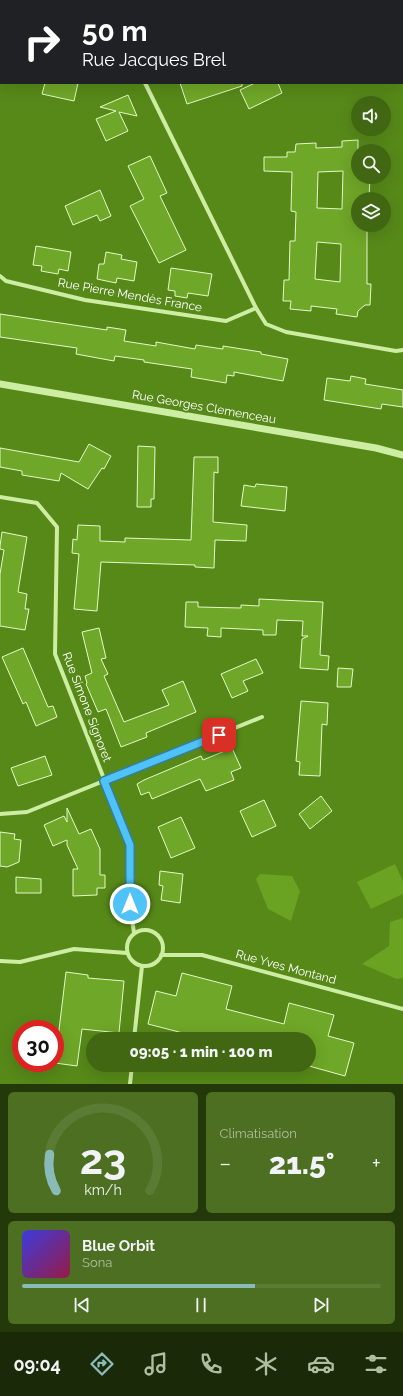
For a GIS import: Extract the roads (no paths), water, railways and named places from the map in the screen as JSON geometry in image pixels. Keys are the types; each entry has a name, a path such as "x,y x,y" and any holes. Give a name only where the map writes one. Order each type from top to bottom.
{"street":[{"path":"145,84 256,308 266,324 286,332 396,351 403,350"},
{"name":"Rue Pierre Mendès France","path":"0,276 6,281 85,300 226,321 256,308"},
{"name":"Rue Georges Clemenceau","path":"0,384 376,448 403,455"},
{"name":"Rue Simone Signoret","path":"0,497 36,503 58,527 55,654 130,845 130,904 134,933"},
{"path":"0,814 27,812 262,718"},
{"path":"145,930 156,934 163,944 162,955 154,964 142,966 133,961 127,953 128,942 134,933 145,930"},
{"path":"0,961 20,962 74,948 127,953"},
{"name":"Rue Yves Montand","path":"162,955 202,955 403,1009"},
{"path":"135,1032 142,966"},
{"path":"130,1084 131,1072"}]}
